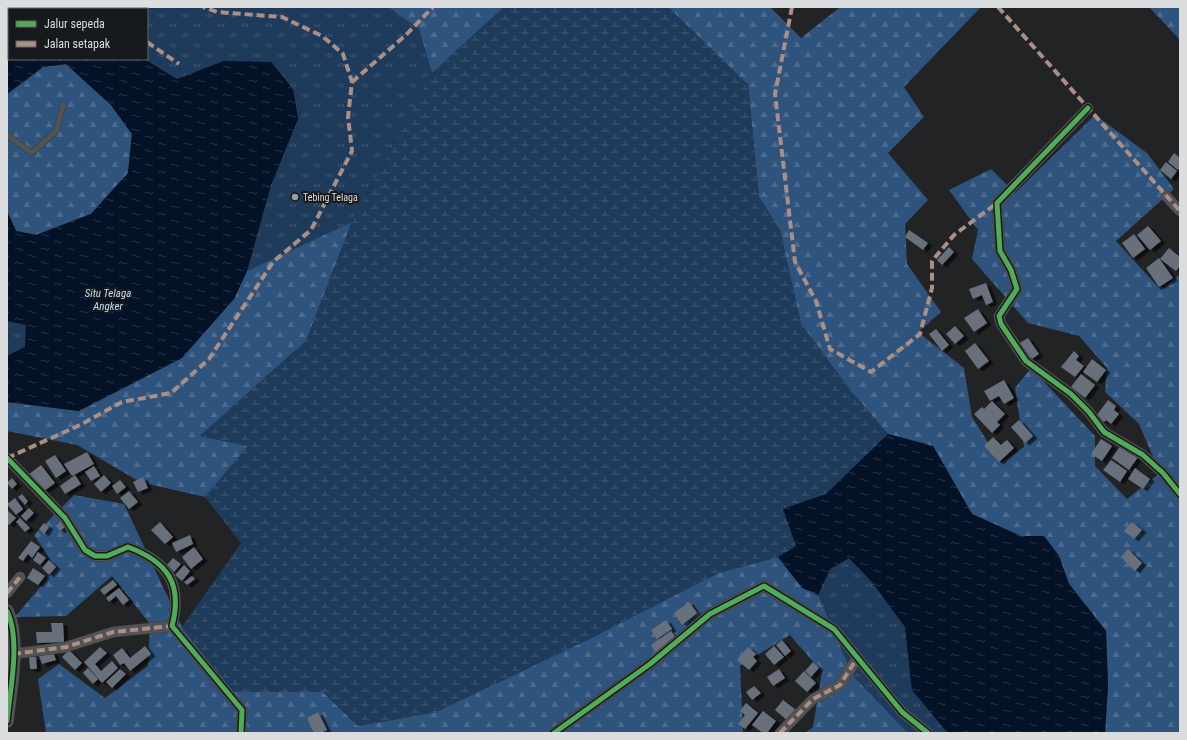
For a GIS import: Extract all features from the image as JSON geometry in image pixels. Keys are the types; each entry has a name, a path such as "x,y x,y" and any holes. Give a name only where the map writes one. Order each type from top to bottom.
{"street":[{"path":"1088,108 997,203 1000,251 1011,270 1017,289 999,316 1001,324 1026,361 1071,394 1089,412 1104,432 1143,456 1163,473 1180,494"},
{"path":"1166,196 1180,212"},
{"path":"7,458 65,518 85,550 95,556 107,556 128,547 148,554 166,570 176,590 176,612 172,626"},
{"path":"7,592 20,577"},
{"path":"554,733 650,664 710,614 764,586 834,629 902,712 928,733"},
{"path":"7,611 12,624 13,654 7,721"},
{"path":"13,654 66,647 113,632 172,626"},
{"path":"172,626 242,710 241,733"},
{"path":"780,733 813,699 840,685 857,658"}],"lane":[{"path":"7,135 32,152 57,130 63,105"}],"green space":[{"path":"7,7 388,7 419,29 432,73 352,222 247,271 271,185 298,119 293,89 271,62 224,61 177,80 146,60 148,60 148,8 8,8 7,53"},
{"path":"388,7 504,7 432,73 419,29"},
{"path":"504,7 668,7 748,85 759,197 780,230 801,324 850,390 888,434 826,494 783,509 797,546 778,557 718,573 589,639 436,712 358,726 323,692 233,692 182,627 241,543 205,497 248,446 200,436 306,341 352,222 432,73"},
{"path":"668,7 770,7 801,38 839,7 981,7 904,87 924,117 888,153 928,200 905,224 907,264 941,312 918,332 964,368 972,417 1001,463 1024,447 1015,388 1031,368 1095,436 1095,466 1127,499 1160,473 1139,424 1105,392 1107,368 1079,336 1028,323 972,259 978,230 949,190 991,169 1015,193 1095,115 1147,153 1174,189 1116,241 1161,290 1180,274 1180,733 1105,733 1108,686 1106,631 1069,584 1059,556 1044,536 1021,536 972,514 933,446 888,434 850,390 801,324 780,230 759,197 748,85"},
{"path":"1149,7 1180,7 1180,40"},
{"path":"66,64 111,105 132,134 128,173 91,214 36,235 16,231 7,211 7,94 43,67"},
{"path":"352,222 306,341 200,436 248,446 205,497 140,482 77,445 7,431 7,402 79,411 234,299 247,271"},
{"path":"7,321 26,324 25,347 7,356"},
{"path":"74,495 124,504 182,627 233,692 323,692 358,726 436,712 589,639 718,573 778,557 802,587 818,595 853,676 908,733 805,733 813,727 822,672 790,635 740,666 743,733 46,733 38,679 59,664 105,698 148,666 150,624 112,576 66,616 15,617 56,568 34,535"},
{"path":"849,558 872,582 905,627 912,690 946,730 952,733 908,733 853,676 818,595 830,569"}],"water":[{"name":"Situ Telaga Angker","path":"7,53 8,60 146,60 177,79 224,61 271,62 293,89 298,119 271,185 247,271 234,299 182,358 79,411 7,402 7,356 25,347 26,325 7,321 7,211 16,231 36,235 91,214 128,173 132,134 111,105 66,64 43,67 7,94"},
{"path":"888,434 933,446 972,514 1021,536 1044,536 1059,556 1069,584 1106,631 1108,686 1105,733 952,733 946,731 912,690 905,627 872,582 849,558 830,569 818,595 802,588 778,557 796,546 783,509 826,494"}],"building":[{"path":"1174,153 1180,158 1180,167 1178,170 1168,162"},
{"path":"1166,162 1177,171 1171,179 1160,170"},
{"path":"1148,226 1161,241 1150,250 1137,235"},
{"path":"909,230 928,243 923,250 905,237"},
{"path":"1134,234 1145,249 1133,258 1122,243"},
{"path":"949,247 954,252 942,265 937,260"},
{"path":"1169,248 1180,257 1180,266 1176,271 1160,259"},
{"path":"1159,258 1173,278 1159,287 1146,268"},
{"path":"986,283 993,302 986,305 982,295 973,299 969,289"},
{"path":"978,309 987,323 974,332 964,318"},
{"path":"955,326 964,336 955,344 946,334"},
{"path":"936,329 949,345 942,351 929,334"},
{"path":"1028,338 1039,354 1029,361 1018,344"},
{"path":"975,343 989,361 978,369 965,351"},
{"path":"1074,351 1079,356 1076,360 1084,366 1075,377 1061,367"},
{"path":"1092,359 1106,370 1097,382 1083,372"},
{"path":"1081,374 1095,385 1085,398 1071,387"},
{"path":"1004,380 1014,398 1004,404 999,396 990,401 984,391"},
{"path":"1108,400 1116,406 1114,410 1119,414 1111,424 1106,420 1104,422 1096,416"},
{"path":"992,401 1005,414 997,422 1000,425 992,433 974,414 982,407 984,409"},
{"path":"1019,420 1033,436 1025,443 1011,427"},
{"path":"993,437 1001,445 1007,440 1014,448 999,462 984,446"},
{"path":"1101,439 1112,446 1102,461 1091,454"},
{"path":"1121,445 1138,457 1129,470 1112,458"},
{"path":"87,452 94,464 72,476 64,464"},
{"path":"55,455 66,471 56,478 45,461"},
{"path":"1111,460 1127,471 1120,482 1103,470"},
{"path":"41,465 55,483 44,491 28,475"},
{"path":"94,466 100,476 91,481 85,472"},
{"path":"1135,468 1150,479 1143,489 1128,479"},
{"path":"75,475 81,484 65,494 60,486"},
{"path":"104,475 111,483 101,492 94,484"},
{"path":"143,477 148,488 138,492 133,482"},
{"path":"12,478 17,484 12,489 7,483"},
{"path":"120,480 126,487 117,494 112,486"},
{"path":"129,491 138,502 129,509 120,498"},
{"path":"22,494 28,501 25,505 18,497"},
{"path":"15,498 23,509 16,515 7,504"},
{"path":"29,508 34,513 26,521 21,516"},
{"path":"7,510 16,518 9,525 7,523"},
{"path":"20,518 30,528 25,532 16,522"},
{"path":"61,521 66,526 60,531 56,526"},
{"path":"160,522 173,537 165,544 151,530"},
{"path":"1132,522 1142,530 1134,539 1124,531"},
{"path":"44,523 49,527 44,534 39,529"},
{"path":"190,535 193,544 176,552 172,543"},
{"path":"31,541 40,547 32,558 28,554 23,561 18,558"},
{"path":"194,547 203,559 191,569 182,557"},
{"path":"1128,549 1142,563 1135,571 1121,557"},
{"path":"38,552 46,558 40,565 33,560"},
{"path":"173,558 181,564 174,572 167,565"},
{"path":"49,560 56,567 49,575 42,568"},
{"path":"184,565 190,571 182,581 175,575"},
{"path":"33,568 45,576 38,585 27,578"},
{"path":"192,576 195,579 187,585 184,582"},
{"path":"113,580 117,585 104,595 100,590"},
{"path":"119,588 129,600 123,605 116,596 109,602 106,598"},
{"path":"689,602 697,613 682,625 674,613"},
{"path":"666,620 672,629 657,639 651,630"},
{"path":"51,623 63,623 64,642 37,643 36,632 52,632"},
{"path":"671,631 677,640 656,654 651,645"},
{"path":"782,640 791,651 785,656 776,645"},
{"path":"145,646 151,654 130,671 124,663 120,665 113,655 122,648 130,658"},
{"path":"774,646 784,657 774,665 765,654"},
{"path":"100,647 107,653 95,664 101,671 112,661 118,668 102,683 84,662"},
{"path":"748,647 756,654 753,657 757,661 749,670 737,660"},
{"path":"69,650 82,663 75,670 62,657"},
{"path":"53,652 56,660 42,664 39,656"},
{"path":"29,657 36,657 37,669 30,669"},
{"path":"813,662 819,668 811,677 805,671"},
{"path":"88,668 98,679 93,684 83,673"},
{"path":"120,669 126,674 112,688 106,682"},
{"path":"779,669 785,678 773,686 767,677"},
{"path":"804,671 816,683 807,692 795,681"},
{"path":"754,686 761,693 752,700 746,692"},
{"path":"783,700 796,710 788,721 775,710"},
{"path":"746,703 758,713 745,729 738,724 745,715 740,711"},
{"path":"763,711 776,721 767,733 763,733 752,725"},
{"path":"318,712 327,730 320,733 314,733 307,718"}],"marked path":[{"path":"7,458 80,425 122,402 171,393 209,359 273,262 311,230 352,151 348,117 352,82 343,54 322,36 282,17 217,12 203,7"},
{"path":"352,82 406,35 433,7"},
{"path":"792,7 775,94 795,262 816,301 830,349 871,372 920,334 932,288 932,261 954,235 997,203"},
{"path":"998,7 1180,211"},
{"path":"148,43 179,64"},
{"path":"7,593 20,577"},
{"path":"13,654 66,647 113,632 172,626"},
{"path":"780,733 813,699 840,685 857,658"}],"cycle path":[{"path":"1088,108 997,203 1000,251 1011,270 1017,289 999,316 1001,324 1026,361 1071,394 1089,412 1104,432 1143,455 1163,473 1180,494"},
{"path":"7,458 65,518 85,550 95,556 107,556 128,547 153,560 169,576 175,598 175,611 172,626 242,710 241,733"},
{"path":"554,733 650,664 710,614 764,586 834,629 902,712 928,733"},
{"path":"7,611 11,623 14,650 7,721"}],"place":[{"name":"Tebing Telaga","path":"295,197"}]}
